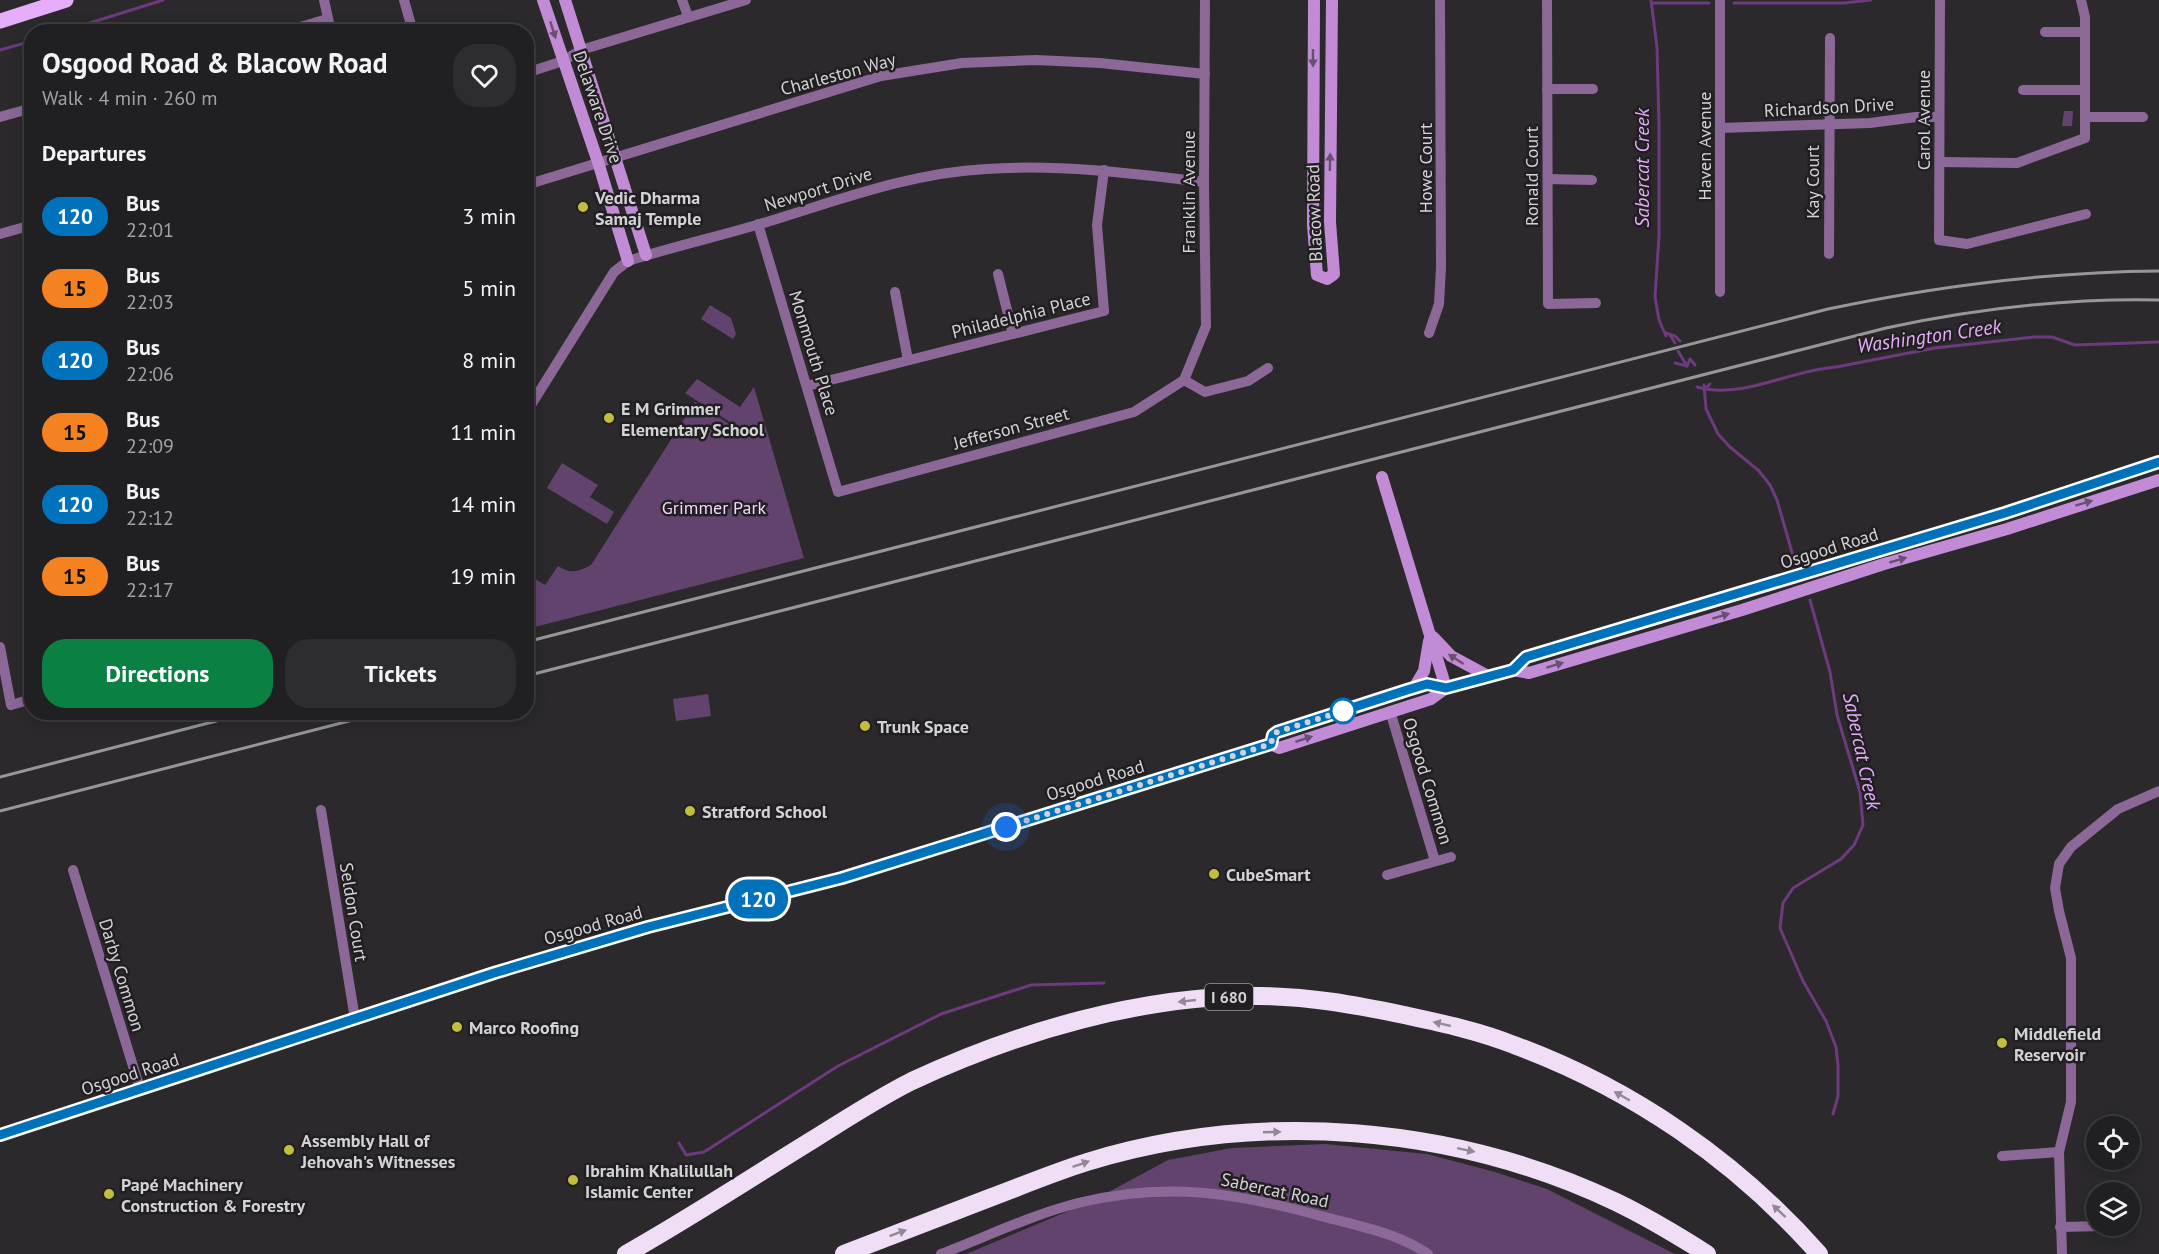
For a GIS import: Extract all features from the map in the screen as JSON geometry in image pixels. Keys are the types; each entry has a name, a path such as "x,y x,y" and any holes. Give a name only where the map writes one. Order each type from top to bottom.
{"highway":[{"name":"I 680","path":"626,1254 865,1107 957,1061 1004,1044 1107,1013 1172,1002 1259,996 1330,1000 1449,1025 1511,1044 1573,1069 1683,1133 1734,1170 1786,1217 1819,1254"},
{"path":"844,1254 1087,1162 1187,1140 1240,1133 1289,1131 1384,1136 1478,1153 1522,1165 1616,1202 1666,1228 1707,1254"}],"main road":[{"path":"0,21 66,0"},
{"name":"Delaware Drive","path":"543,0 598,162 628,261"},
{"name":"Delaware Drive","path":"565,0 646,255"},
{"name":"Blacow Road","path":"1314,0 1312,225 1317,275 1327,279 1334,274 1330,222 1332,0"},
{"name":"Osgood Road","path":"1513,670 1526,657 1876,552 2159,462"},
{"path":"1382,477 1446,688"},
{"name":"Osgood Road","path":"0,1135 494,973 648,927 842,878 1271,744 1279,748 1431,699 1446,688 1513,670 1529,673 2007,529 2159,480"},
{"path":"1876,552 1876,567"},
{"path":"1803,574 1808,588"},
{"path":"1625,644 1629,638 1663,624 1666,616"},
{"path":"1430,634 1450,656 1488,676"},
{"path":"1414,688 1427,662 1430,634"},
{"name":"Osgood Road","path":"1271,744 1273,735 1277,732 1414,688 1427,684 1446,688"}],"street":[{"path":"324,0 329,24"},
{"path":"404,0 411,24"},
{"path":"682,0 688,16"},
{"path":"534,70 563,61 581,50 746,0"},
{"name":"Franklin Avenue","path":"1184,380 1206,326 1205,0"},
{"name":"Howe Court","path":"1429,333 1439,304 1441,268 1440,0"},
{"name":"Ronald Court","path":"1547,0 1548,304 1596,303"},
{"name":"Haven Avenue","path":"1720,0 1720,292"},
{"name":"Carol Avenue","path":"1940,0 1939,240 1967,244 2086,214"},
{"path":"1940,162 2017,162 2085,138 2085,17 2081,0"},
{"path":"309,24 327,18"},
{"path":"2045,32 2084,33"},
{"name":"Kay Court","path":"1829,254 1830,38"},
{"name":"Charleston Way","path":"534,182 881,75 962,63 1047,60 1205,74"},
{"path":"1547,89 1593,89"},
{"path":"2023,90 2085,90"},
{"path":"0,117 24,110"},
{"name":"Richardson Drive","path":"1720,128 1829,126 1939,117"},
{"path":"2085,117 2143,117"},
{"name":"Newport Drive","path":"534,400 614,272 628,261 646,255 878,187 945,174 984,169 1036,167 1104,170 1204,182"},
{"name":"Philadelphia Place","path":"807,386 1104,311 1097,225 1104,170"},
{"path":"1548,179 1592,180"},
{"name":"Monmouth Place","path":"758,224 838,492"},
{"path":"0,234 24,227"},
{"path":"998,274 1013,334"},
{"path":"895,292 908,360"},
{"path":"1184,380 1205,392 1248,381 1268,368"},
{"name":"Jefferson Street","path":"838,492 1134,412 1184,380"},
{"path":"0,647 11,705 24,701"},
{"name":"Osgood Common","path":"1390,711 1435,861"},
{"path":"2062,1254 2059,1152 2071,1102 2071,958 2058,911 2055,888 2059,864 2071,847 2118,809 2159,791"},
{"name":"Seldon Court","path":"321,810 355,1019"},
{"name":"Osgood Common","path":"1387,875 1451,857"},
{"name":"Darby Common","path":"73,870 140,1089"},
{"path":"2002,1156 2059,1152"},
{"name":"Sabercat Road","path":"941,1254 1076,1204 1120,1194 1176,1190 1214,1192 1250,1198 1394,1236 1413,1244 1428,1254"},
{"path":"2060,1227 2086,1226"}],"green space":[{"path":"2064,111 2073,111 2072,126 2062,126"},
{"path":"710,305 731,318 736,334 733,339 701,319"},
{"name":"Grimmer Park","path":"697,379 740,407 754,387 804,558 534,627 534,578 545,585 558,566 574,571 591,565 695,402 732,426 733,424 685,393"},
{"path":"562,463 598,485 590,497 614,512 607,524 547,488"},
{"path":"708,694 711,716 676,721 673,699"},
{"path":"1325,1144 1427,1154 1495,1172 1547,1189 1675,1254 966,1254 1092,1201 1168,1160 1232,1148"}],"waterway":[{"path":"86,24 163,0"},
{"name":"Sabercat Creek","path":"1651,0 1657,47 1659,125 1659,236 1655,297 1659,320 1666,336"},
{"path":"1734,3 1844,3 1871,0"},
{"path":"1652,3 1709,3"},
{"path":"0,50 24,43"},
{"name":"Sabercat Creek","path":"1666,333 1675,336 1680,341"},
{"name":"Sabercat Creek","path":"1670,335 1675,343"},
{"name":"Washington Creek","path":"1697,387 1731,390 1819,369 1935,348 2034,337 2052,337 2075,345 2159,342"},
{"name":"Sabercat Creek","path":"1678,351 1687,366"},
{"name":"Sabercat Creek","path":"1687,366 1690,359 1695,365"},
{"name":"Sabercat Creek","path":"1675,363 1687,366"},
{"name":"Sabercat Creek","path":"1705,389 1710,384"},
{"name":"Sabercat Creek","path":"1704,385 1706,409 1718,434 1759,471 1770,485 1777,500 1793,556"},
{"name":"Sabercat Creek","path":"1810,600 1830,672 1837,715 1860,792 1863,825 1854,845 1841,859 1793,888 1783,903 1780,928 1803,981 1826,1021 1836,1047 1838,1096 1833,1114"},
{"path":"679,1143 686,1155 704,1152 838,1066 941,1014 1031,985 1104,983"}],"railway":[{"path":"534,640 1828,309 1951,287 2034,277 2159,271"},
{"path":"534,674 1886,328 1953,315 2021,306 2090,301 2159,300"},
{"path":"0,777 220,720"},
{"path":"0,811 353,720"}],"bus line":[{"name":"120","path":"0,1135 494,973 648,927 842,878 1271,744 1273,735 1277,732 1407,690 1427,684 1446,688 1513,670 1526,657 2005,513 2159,462"}],"place":[{"name":"Vedic Dharma Samaj Temple","path":"583,207"},
{"name":"E M Grimmer Elementary School","path":"609,418"},
{"name":"Trunk Space","path":"865,726"},
{"name":"Stratford School","path":"690,811"},
{"name":"CubeSmart","path":"1214,874"},
{"name":"Marco Roofing","path":"457,1027"},
{"name":"Middlefield Reservoir","path":"2002,1043"},
{"name":"Assembly Hall of Jehovah's Witnesses","path":"289,1150"},
{"name":"Ibrahim Khalilullah Islamic Center","path":"573,1180"},
{"name":"Papé Machinery Construction & Forestry","path":"109,1194"}],"route":[{"path":"1006,827 1271,744 1273,735 1277,732 1343,711"}]}
